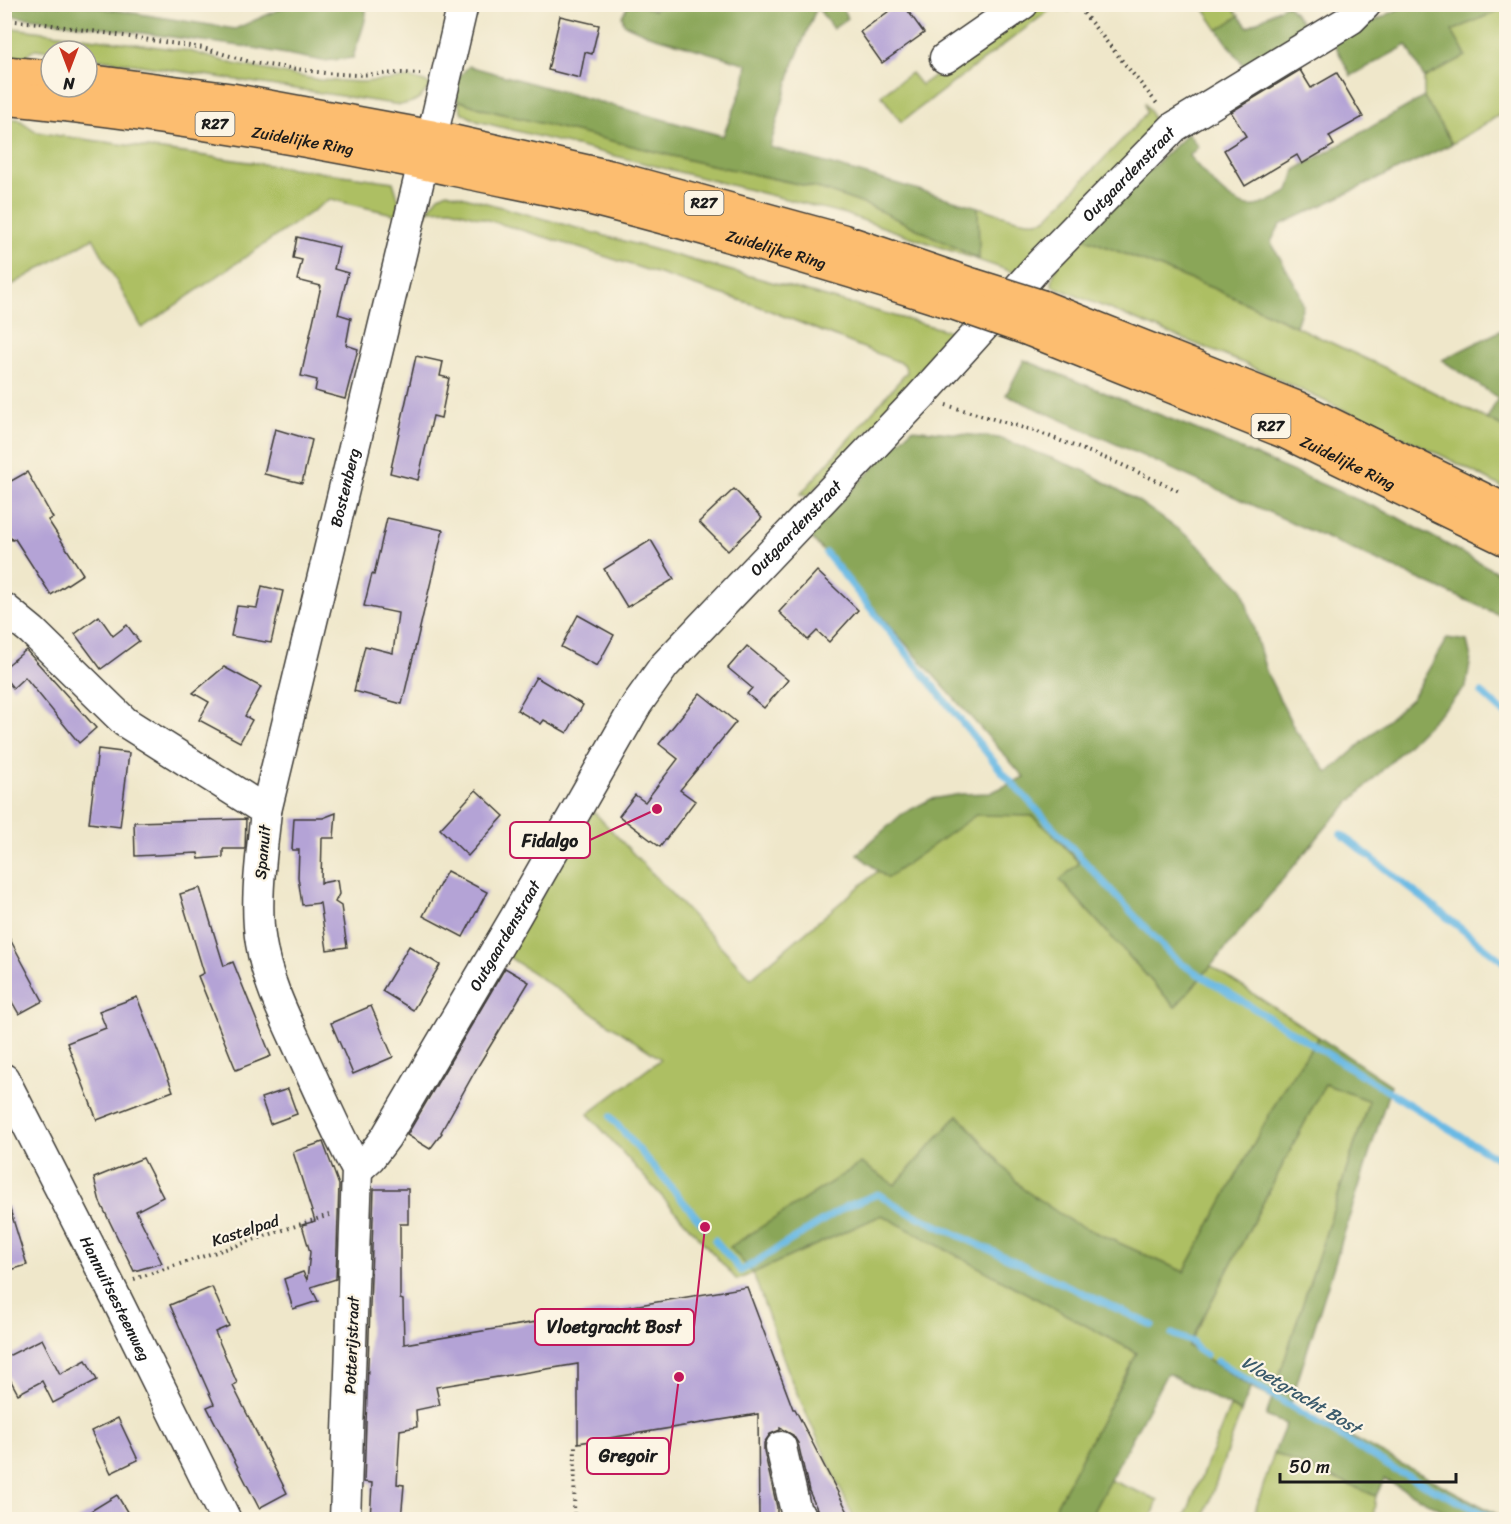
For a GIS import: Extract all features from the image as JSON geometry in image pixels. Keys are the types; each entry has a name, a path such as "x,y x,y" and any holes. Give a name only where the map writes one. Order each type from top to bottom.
{"highway":[{"path":"4,73 39,76"},
{"name":"Zuidelijke Ring","path":"99,83 231,100 427,150"},
{"name":"Zuidelijke Ring","path":"4,98 220,125 328,143 427,150 610,177 843,241 963,294 1297,408 1506,511"},
{"name":"Zuidelijke Ring","path":"1036,318 1286,432 1506,539"}],"street":[{"name":"Bostenberg","path":"266,811 462,4"},
{"path":"945,58 1023,4"},
{"name":"Outgaardenstraat","path":"357,1170 370,1158 386,1137 637,704 664,666 920,397 1040,264 1174,127 1351,19 1366,4"},
{"name":"Spanuit","path":"4,608 32,631 125,722 266,811 259,889 260,942 266,968 274,993 336,1131 357,1170"},
{"name":"Hannuitsesteenweg","path":"4,1079 111,1286 226,1520"},
{"name":"Potterijstraat","path":"345,1520 357,1170"},
{"path":"781,1447 796,1512 804,1520"}],"path":[{"path":"1076,4 1174,127"},
{"path":"4,20 39,23 203,48 254,63 285,68 355,75 412,73 443,82"},
{"path":"920,397 1038,432 1120,464 1179,491"},
{"name":"Kastelpad","path":"142,1276 356,1207"},
{"path":"574,1520 575,1443"}],"green space":[{"path":"5,4 83,5 235,29 289,5 366,5 366,11 364,25 353,58 323,61 248,47 5,15"},
{"path":"658,4 840,5 848,18 833,29 817,7 793,65 770,147 978,207 979,259 872,207 821,189 693,161 483,109 457,100 454,82 469,66 723,136 744,84 747,64 649,35 624,24 622,16 628,6 639,5 654,10"},
{"path":"1287,4 1310,31 1246,69 1218,30 1239,16 1248,27"},
{"path":"1035,5 1065,5 1070,11 1060,6 1054,7 901,122 881,95 911,73 921,85"},
{"path":"1201,5 1231,5 1239,16 1218,30"},
{"path":"1407,5 1506,5 1506,7 1452,31 1466,56 1424,78 1407,45 1351,76 1333,41"},
{"path":"1506,7 1506,111 1452,144 1424,97 1424,78 1466,56 1452,31"},
{"path":"5,27 97,39 39,39 39,50 35,49 23,58 5,56"},
{"path":"99,39 189,51 234,64 319,80 362,82 411,78 431,84 418,99 400,105 99,59"},
{"path":"1424,97 1452,144 1280,225 1271,242 1299,291 1303,305 1296,326 1215,289 1081,237 1188,133 1198,147 1189,156 1210,180 1237,202 1246,206 1255,206 1289,191 1295,170"},
{"path":"457,100 483,109 693,161 821,189 872,207 979,259 978,207 1023,220 1040,221 1047,218 1137,124 1146,113 1145,104 1152,116 1153,128 1152,138 1018,274 845,214 477,121 462,113"},
{"path":"5,119 18,119 37,132 61,136 393,182 399,201 397,215 330,199 142,328 93,238 5,289"},
{"path":"447,192 959,334 808,496 800,495 907,372 904,364 758,306 548,238 451,209 430,210 425,213 439,196"},
{"path":"1081,237 1215,289 1388,369 1506,429 1506,489 1445,457 1243,363 1052,286 1057,265"},
{"path":"1506,328 1506,429 1487,419 1498,398 1442,360"},
{"path":"1024,360 1195,429 1395,516 1506,577 1506,618 1006,395"},
{"path":"912,429 999,438 1085,471 1138,501 1193,540 1242,588 1266,671 1295,730 1328,773 1412,698 1447,638 1467,641 1471,658 1466,687 1332,820 1175,1007 1060,880 1079,863 1055,836 1032,816 976,815 887,878 857,854 902,814 931,799 961,794 990,793 1024,777 808,534"},
{"path":"593,811 751,978 878,871 887,878 976,814 1032,816 1055,836 1079,863 1060,880 1175,1007 1211,966 1319,1037 1285,1086 1184,1272 1072,1222 1023,1189 958,1115 895,1185 753,1273 737,1280 588,1114 661,1059 506,955"},
{"path":"1319,1037 1391,1085 1290,1405 1506,1519 1459,1519 1384,1479 1376,1496 1274,1453 1286,1424 1266,1416 1369,1101 1325,1084 1188,1346 1251,1387 1241,1412 1167,1373 1089,1519 1049,1519 1137,1353 882,1215 753,1273 730,1247 861,1163 895,1185 958,1115 1023,1189 1072,1222 1184,1272 1285,1086"},
{"path":"1325,1084 1369,1100 1272,1398 1188,1347"},
{"path":"882,1215 1137,1353 1049,1519 854,1519 792,1382 753,1273"},
{"path":"1230,1407 1241,1412 1203,1519 1184,1519"},
{"path":"1274,1453 1376,1496 1373,1519 1252,1520"},
{"path":"1110,1480 1158,1500 1151,1519 1089,1519"}],"building":[{"path":"899,4 903,4 924,33 882,63 860,32"},
{"path":"560,16 599,25 592,54 585,52 580,78 548,70"},
{"path":"1300,70 1311,88 1337,73 1363,117 1329,136 1334,145 1302,164 1297,155 1245,186 1224,150 1246,136 1231,112"},
{"path":"297,237 339,247 334,269 348,273 338,314 351,318 346,345 358,349 345,399 315,391 317,380 301,376 321,286 297,280 302,260 293,258"},
{"path":"416,356 443,362 440,376 449,378 441,418 433,416 418,480 390,473"},
{"path":"275,429 312,440 302,483 264,474"},
{"path":"27,472 53,518 48,520 83,574 51,595 15,539 12,540 4,527 4,485"},
{"path":"734,489 762,518 728,551 699,522"},
{"path":"387,518 443,530 402,704 354,691 365,646 393,653 398,613 364,606 372,574 374,575"},
{"path":"651,540 674,579 627,607 604,569"},
{"path":"817,571 858,610 829,642 817,631 808,640 779,612"},
{"path":"262,586 283,591 271,643 231,636 237,606 257,608"},
{"path":"578,615 614,635 597,666 561,647"},
{"path":"99,616 113,636 127,625 139,641 101,669 75,634"},
{"path":"747,646 788,680 764,708 747,694 752,688 728,668"},
{"path":"26,650 96,728 79,743 25,677 13,688 4,677 4,668"},
{"path":"224,667 261,687 245,716 252,720 240,742 199,720 209,702 193,693"},
{"path":"536,677 583,705 567,733 544,720 541,724 517,710"},
{"path":"700,693 736,722 680,790 695,801 660,847 619,816 635,795 645,802 678,759 659,744"},
{"path":"98,749 129,753 120,827 89,823"},
{"path":"476,790 504,816 468,856 440,829"},
{"path":"336,813 334,838 322,838 321,883 337,880 339,894 335,902 341,906 347,947 327,950 320,903 302,905 298,877 299,850 292,850 294,818 323,818"},
{"path":"246,819 245,849 223,849 223,857 199,859 198,853 135,856 134,822"},
{"path":"447,871 487,892 463,937 423,916"},
{"path":"200,888 224,966 233,962 271,1056 236,1070 198,976 204,973 180,894"},
{"path":"4,928 43,1001 19,1014 4,988"},
{"path":"409,946 440,965 413,1010 382,991"},
{"path":"505,968 529,982 478,1066 442,1133 430,1149 407,1135"},
{"path":"137,997 173,1091 97,1120 67,1043 106,1028 99,1011"},
{"path":"371,1006 393,1057 353,1074 331,1023"},
{"path":"288,1089 297,1114 270,1124 261,1098"},
{"path":"323,1142 339,1185 336,1279 311,1287 318,1301 293,1309 284,1279 303,1272 307,1280 310,1252 302,1225 315,1221 293,1152"},
{"path":"143,1158 163,1197 136,1211 162,1263 134,1271 100,1202 94,1178"},
{"path":"374,1189 408,1189 408,1224 400,1224 400,1299 403,1300 404,1344 747,1287 793,1409 852,1520 822,1520 809,1491 798,1443 793,1435 780,1428 770,1434 764,1443 777,1507 777,1520 759,1520 758,1414 578,1443 578,1364 436,1387 440,1405 416,1410 417,1427 400,1430 397,1484 404,1485 401,1520 370,1520 372,1483 364,1482"},
{"path":"9,1206 27,1265 4,1272 4,1207"},
{"path":"212,1287 229,1326 215,1332 237,1383 233,1386 287,1493 259,1508 207,1407 214,1404 170,1305"},
{"path":"42,1339 60,1374 86,1360 97,1380 53,1403 42,1381 18,1394 4,1368 4,1358"},
{"path":"118,1418 138,1460 111,1473 91,1431"},
{"path":"117,1495 132,1520 76,1520"}],"waterway":[{"path":"826,553 1003,773 1169,953 1182,964 1506,1164"},
{"path":"1482,693 1506,715"},
{"path":"1341,834 1506,964"},
{"name":"Vloetgracht Bost","path":"611,1117 705,1227"},
{"name":"Vloetgracht Bost","path":"715,1240 741,1271 845,1207 878,1194 906,1211 1152,1325"},
{"name":"Vloetgracht Bost","path":"1172,1334 1192,1342 1206,1355"},
{"name":"Vloetgracht Bost","path":"1217,1361 1395,1470 1497,1520"}],"place":[{"name":"Fidalgo","path":"657,809"},
{"name":"Vloetgracht Bost","path":"705,1227"},
{"name":"Gregoir","path":"679,1377"}]}
